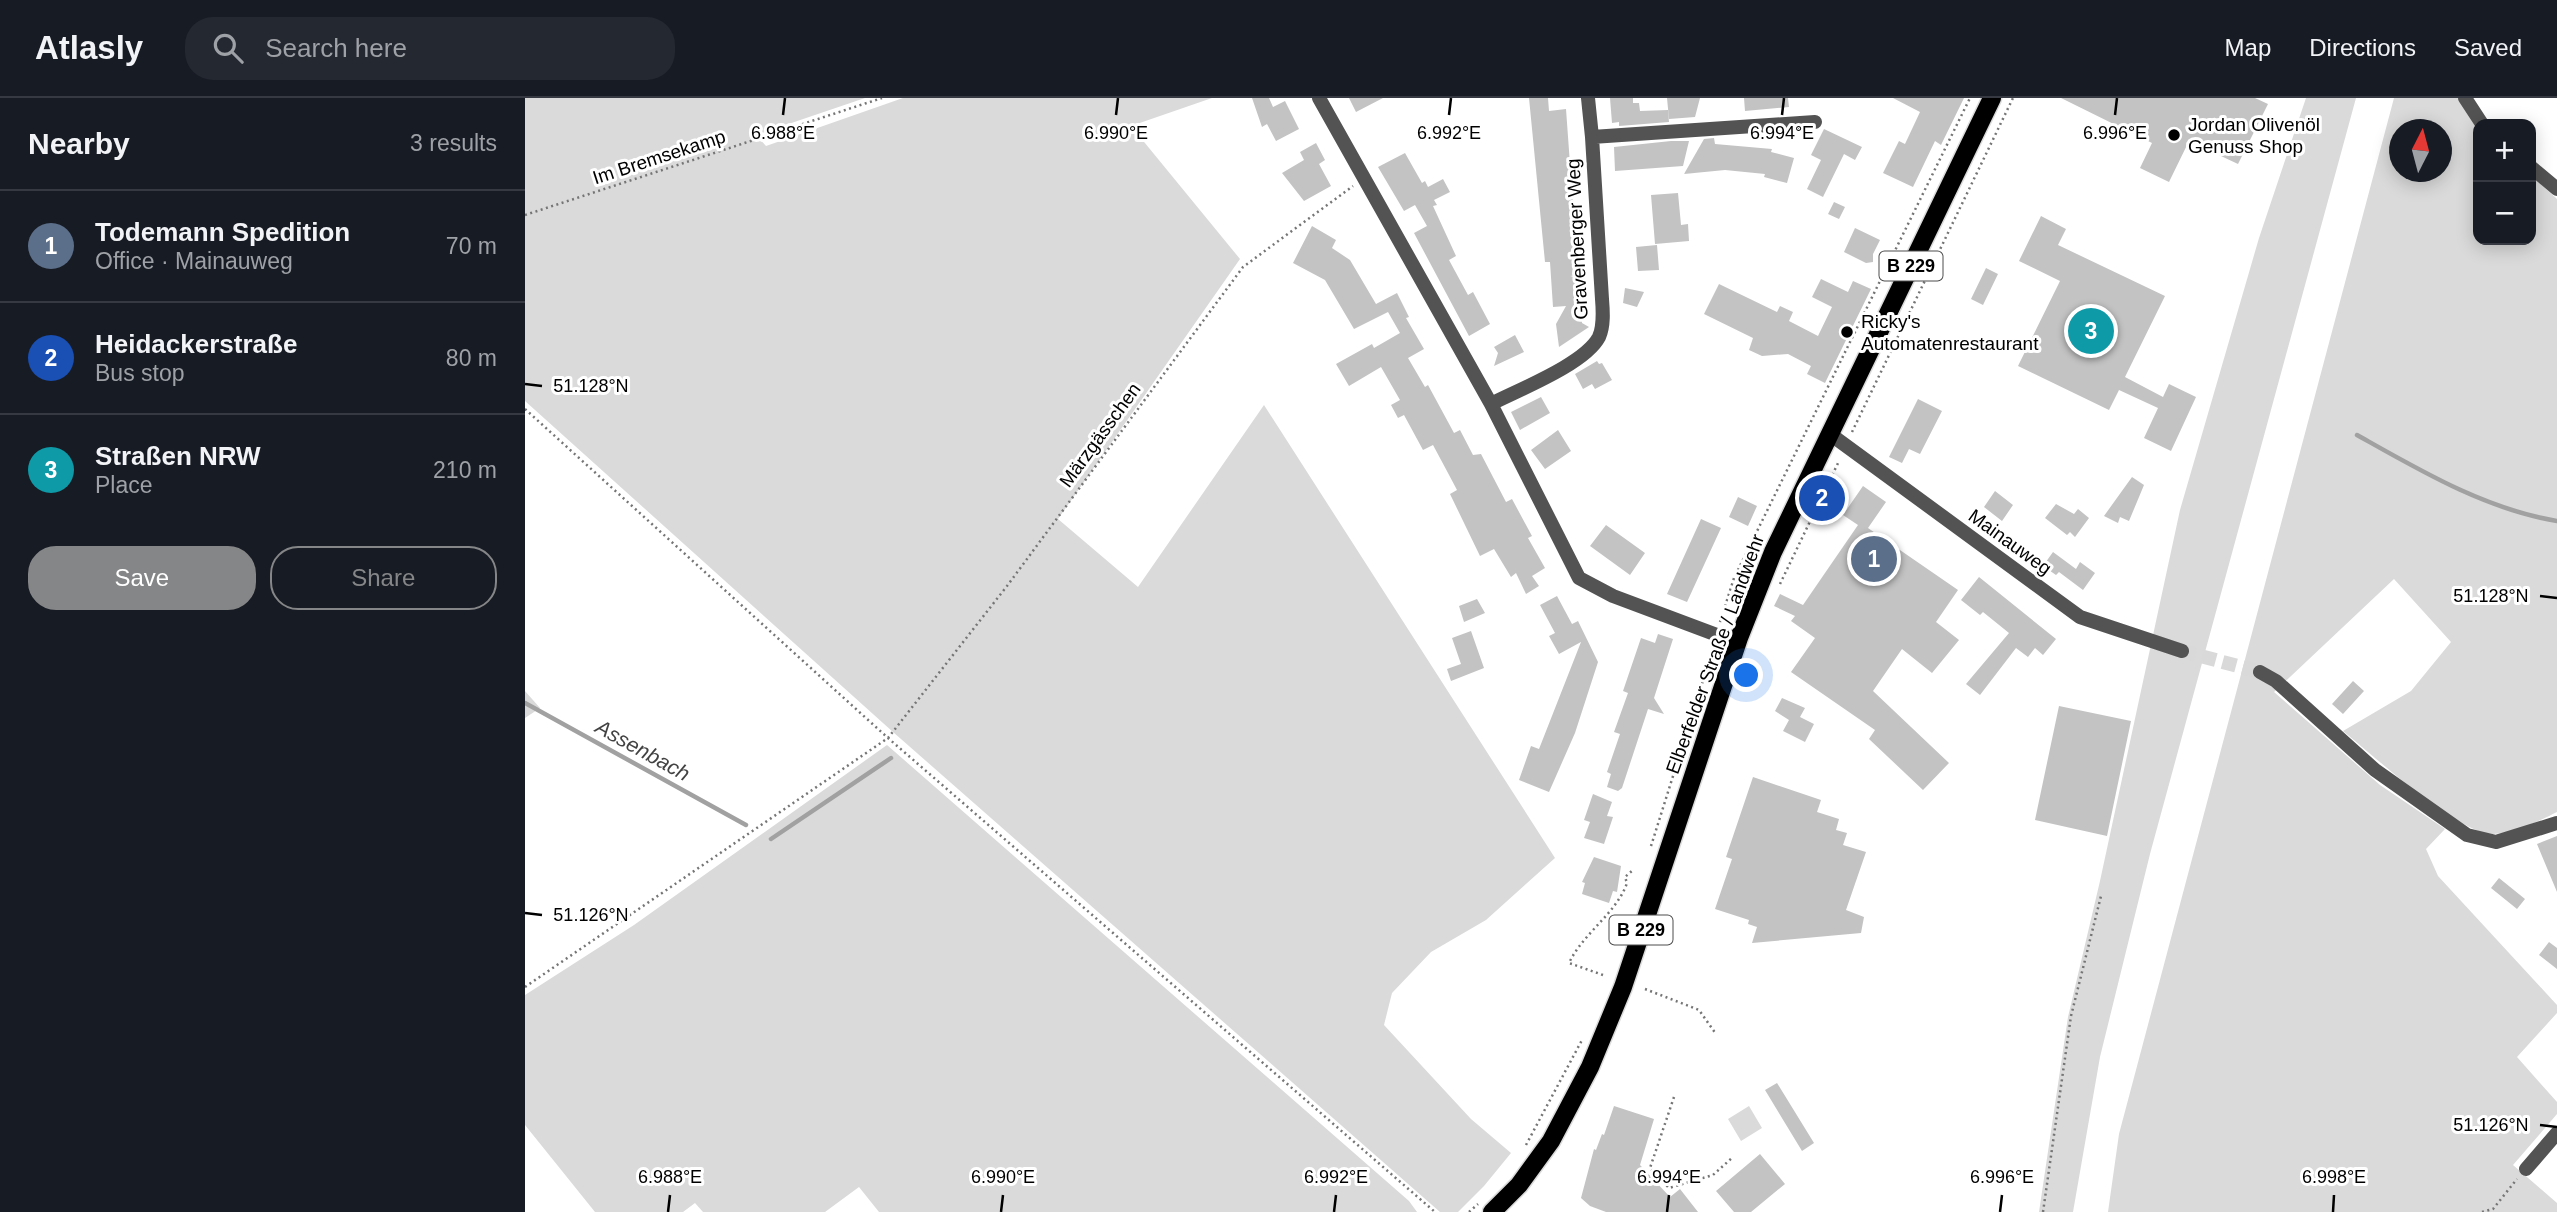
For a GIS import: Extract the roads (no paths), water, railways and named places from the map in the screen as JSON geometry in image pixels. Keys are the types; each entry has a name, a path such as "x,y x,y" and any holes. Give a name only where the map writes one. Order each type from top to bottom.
{"main road":[{"name":"Elberfelder Straße / Landwehr","path":"1488,1205 1519,1185 1551,1141 1580,1087 1623,987 1739,638 1775,549 1992,98"}],"street":[{"path":"1319,98 1491,404 1579,578 1613,596 1717,635 1739,638"},
{"name":"Gravenberger Weg","path":"1491,404 1587,351 1598,337 1603,321 1588,98"},
{"path":"2465,98 2478,119"},
{"name":"Gravenberger Weg","path":"1592,137 1815,122"},
{"path":"2536,171 2557,189"},
{"name":"Mainauweg","path":"1830,434 2080,617 2182,651"},
{"path":"2260,672 2276,681 2375,769 2453,826 2476,839 2496,842 2557,823"},
{"path":"2526,1169 2557,1133"}],"waterway":[{"path":"2357,435 2429,475 2479,498 2504,508 2557,521"},
{"name":"Assenbach","path":"525,703 746,825"},
{"name":"Assenbach","path":"771,839 891,758"}],"tunnel":[{"path":"2182,651 2260,672"}],"place":[{"name":"Jordan Olivenöl Genuss Shop","path":"2174,135"},
{"name":"Straßen NRW","path":"2091,331"},
{"name":"Ricky's Automatenrestaurant","path":"1847,332"},
{"name":"Heidackerstraße","path":"1822,498"},
{"name":"Todemann Spedition","path":"1874,559"}]}
